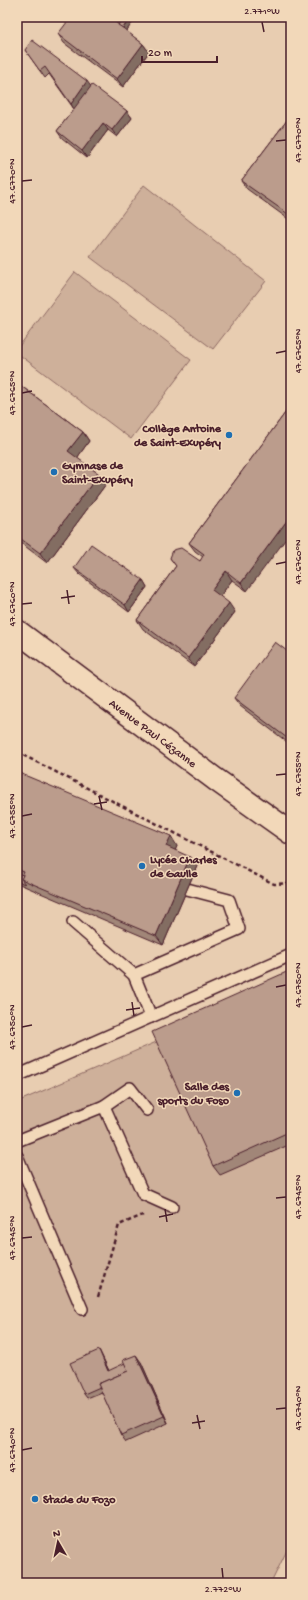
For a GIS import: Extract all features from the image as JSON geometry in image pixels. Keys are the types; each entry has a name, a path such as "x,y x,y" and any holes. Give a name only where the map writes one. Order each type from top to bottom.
{"street":[{"name":"Avenue Paul Cézanne","path":"17,631 215,780 291,833"}],"lane":[{"path":"134,974 239,929 229,900 187,889"},
{"path":"73,922 134,974 151,1017"},
{"path":"17,1076 291,955"},
{"path":"17,1141 104,1106 130,1088 147,1110"},
{"path":"104,1106 143,1194 169,1205"},
{"path":"17,1156 82,1309"}],"path":[{"path":"17,752 274,884 291,883"},
{"path":"82,1309 98,1300 119,1225 169,1205"}],"shaded area":[{"path":"144,185 266,281 213,349 90,257"},
{"path":"75,272 191,360 131,439 17,353 17,349"},
{"path":"291,984 291,1542 271,1583 17,1583 17,1102"}],"building":[{"path":"71,17 117,17 114,21 143,44 117,79 58,34"},
{"path":"124,17 130,18 123,28 118,25"},
{"path":"32,40 87,81 71,104 45,67 40,71 25,50"},
{"path":"92,85 127,111 112,130 103,123 82,151 57,131"},
{"path":"291,115 291,216 241,181"},
{"name":"Gymnase de Saint-Exupéry","path":"17,383 83,432 68,451 99,474 40,553 17,536"},
{"path":"291,405 291,515 241,583 226,571 212,590 229,603 188,658 137,620 176,566 170,558 173,550 181,548 200,561 204,554 189,543"},
{"path":"91,544 143,580 125,605 74,568"},
{"path":"275,642 291,654 291,741 234,698"},
{"path":"17,772 171,836 166,846 190,857 156,936 21,879 24,872 17,869"},
{"path":"17,873 23,875 21,879 25,884 17,881"},
{"name":"Salle des sports du Foso","path":"291,970 291,1131 213,1166 152,1032"},
{"path":"99,1350 108,1371 125,1363 128,1371 98,1384 100,1387 84,1394 70,1363"},
{"path":"136,1355 164,1416 121,1435 98,1384 128,1371 123,1360"}],"place":[{"name":"Collège Antoine de Saint-Exupéry","path":"229,435"},
{"name":"Gymnase de Saint-Exupéry","path":"54,472"},
{"name":"Lycée Charles de Gaulle","path":"142,866"},
{"name":"Salle des sports du Foso","path":"237,1093"},
{"name":"Stade du Fozo","path":"35,1499"}]}
